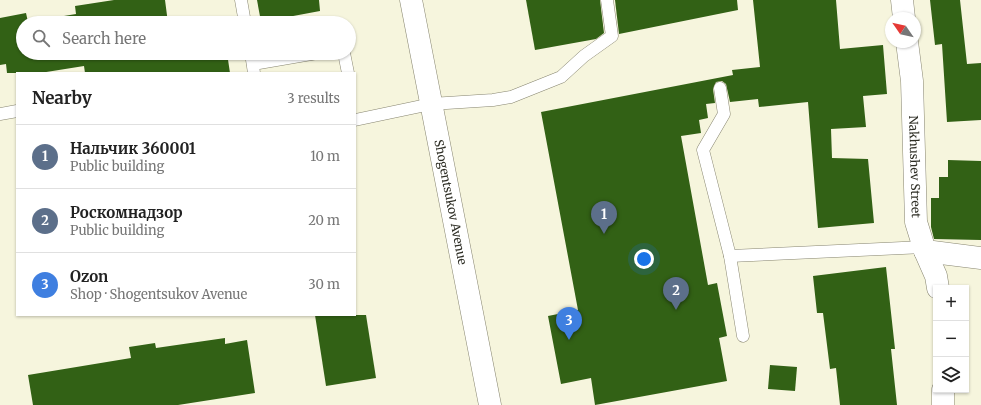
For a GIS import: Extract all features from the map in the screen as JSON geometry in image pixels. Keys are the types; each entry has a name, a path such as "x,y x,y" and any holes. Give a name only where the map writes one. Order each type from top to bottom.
{"main road":[{"name":"Shogentsukov Avenue","path":"411,0 490,405"},
{"path":"902,0 903,12"},
{"name":"Nakhushev Street","path":"908,48 912,81 916,222 936,276 938,285"},
{"path":"925,249 981,258"},
{"path":"942,405 943,393"}],"lane":[{"path":"241,0 244,16"},
{"path":"356,116 431,104 493,100 511,97 561,77 584,56 612,36 607,0"},
{"path":"253,63 272,60"},
{"path":"345,60 348,72"},
{"path":"720,88 724,114 703,150 730,256 743,336"},
{"path":"0,114 16,111"},
{"path":"730,256 925,249"}],"building":[{"path":"114,0 165,0 167,16 64,16 76,14 75,6"},
{"path":"257,0 319,0 320,11 293,16 260,16"},
{"path":"526,0 600,0 604,33 596,39 535,50"},
{"path":"615,0 737,0 738,10 619,34"},
{"path":"753,0 836,0 840,49 883,45 887,94 863,96 866,127 831,129 832,158 868,159 874,223 818,228 808,102 759,107 758,99 730,102 726,84 722,81 716,82 713,89 715,103 706,104 708,118 699,120 701,133 681,136 708,285 717,283 727,336 719,338 727,381 595,405 591,378 561,384 548,316 578,310 541,112 733,75 732,70 760,67"},
{"path":"930,0 960,0 967,64 981,63 981,120 947,122 942,44 935,45"},
{"path":"26,13 27,16 16,16 16,60 228,60 230,72 85,72 84,66 46,72 7,73 6,64 0,65 0,18"},
{"path":"948,160 981,161 981,240 934,239 931,227 931,198 939,198 939,177 948,177"},
{"path":"886,267 895,349 891,349 897,405 840,405 836,368 830,369 823,313 817,313 813,276"},
{"path":"366,315 376,378 326,386 315,316"},
{"path":"225,338 225,344 247,340 255,393 178,405 33,405 28,375 131,358 129,347 155,343 156,348"},
{"path":"770,365 797,367 795,391 768,389"}],"place":[{"name":"Нальчик 360001","path":"604,234"},
{"name":"Роскомнадзор","path":"676,310"},
{"name":"Ozon","path":"569,340"}]}
